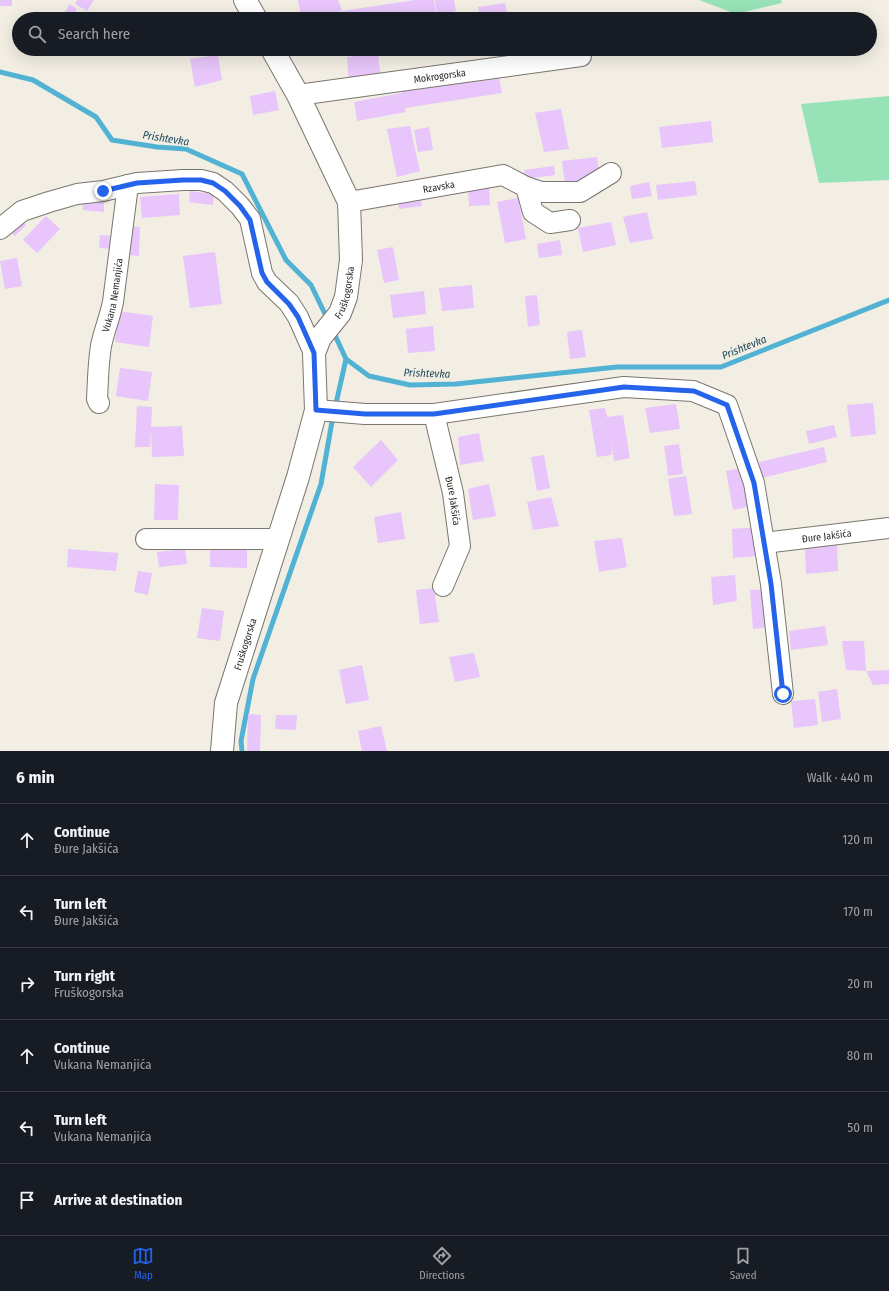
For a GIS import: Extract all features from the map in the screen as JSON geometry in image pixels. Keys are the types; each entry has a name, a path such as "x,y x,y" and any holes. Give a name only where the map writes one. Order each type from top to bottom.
{"street":[{"path":"245,0 252,12"},
{"name":"Fruškogorska","path":"222,751 226,703 279,539 316,410 317,345 340,313 346,297 351,260 349,202 278,56"},
{"name":"Mokrogorska","path":"298,95 581,56"},
{"name":"Rzavska","path":"349,202 503,175 526,187 541,192 580,192 611,173"},
{"path":"0,229 22,211 77,194 103,191 137,183 201,180 213,183 225,191 240,206 250,220 262,273 267,282 289,304 317,345"},
{"name":"Vukana Nemanjića","path":"99,403 97,399 101,347 113,302 128,185"},
{"path":"526,187 533,212 550,223 570,220"},
{"path":"316,410 365,414 434,414 624,387 694,391 727,405 754,483 771,584 783,694"},
{"name":"Đure Jakšića","path":"434,414 453,493 460,546 443,586"},
{"name":"Đure Jakšića","path":"764,543 889,528"},
{"path":"146,539 279,539"}],"green space":[{"path":"699,0 781,0 782,3 744,12 731,12"},
{"path":"889,96 889,180 819,183 801,104"}],"building":[{"path":"0,0 12,0 12,6 0,6"},
{"path":"77,0 94,0 87,11 75,4"},
{"path":"298,0 338,0 342,11 335,12 300,12"},
{"path":"415,0 434,0 436,12 342,12"},
{"path":"435,0 454,0 456,11 437,12"},
{"path":"505,3 507,12 479,12 478,7"},
{"path":"70,4 77,9 75,12 65,12"},
{"path":"218,56 222,80 195,87 190,59"},
{"path":"378,56 381,81 349,84 347,57"},
{"path":"499,78 502,93 405,108 406,112 357,121 354,102 402,93 402,90 472,79 472,82"},
{"path":"275,91 279,110 253,115 250,96"},
{"path":"561,109 569,149 544,152 535,113"},
{"path":"711,121 713,142 662,148 659,127"},
{"path":"410,126 420,171 397,177 387,129"},
{"path":"429,127 433,150 418,152 414,130"},
{"path":"597,157 600,179 565,183 562,161"},
{"path":"554,166 555,175 525,179 524,170"},
{"path":"695,181 697,195 658,200 656,185"},
{"path":"649,182 652,196 632,199 630,186"},
{"path":"489,187 490,205 469,206 468,189"},
{"path":"190,191 214,194 213,205 189,202"},
{"path":"179,194 180,215 142,218 140,197"},
{"path":"518,198 526,239 505,243 497,202"},
{"path":"83,200 104,202 104,212 83,210"},
{"path":"421,200 422,206 399,209 398,203"},
{"path":"647,212 653,239 630,243 623,217"},
{"path":"46,216 60,229 37,253 23,240"},
{"path":"19,218 26,225 15,236 8,229"},
{"path":"611,222 616,245 583,252 578,228"},
{"path":"129,226 140,227 139,256 128,255"},
{"path":"100,235 114,236 113,249 99,248"},
{"path":"560,240 562,255 539,258 537,244"},
{"path":"393,247 399,280 384,283 377,250"},
{"path":"215,252 222,304 190,308 183,256"},
{"path":"17,258 22,286 5,289 0,261"},
{"path":"472,285 474,308 442,311 439,288"},
{"path":"424,291 426,314 393,318 390,295"},
{"path":"537,295 540,325 528,327 525,296"},
{"path":"119,311 153,316 149,347 115,342"},
{"path":"433,326 435,351 408,353 406,329"},
{"path":"582,330 586,357 570,359 567,332"},
{"path":"120,368 152,372 148,401 116,396"},
{"path":"873,403 876,434 851,437 847,405"},
{"path":"676,404 680,429 650,433 645,408"},
{"path":"137,406 152,407 151,427 182,426 184,456 152,457 151,429 150,447 135,447"},
{"path":"605,408 607,417 623,415 630,458 614,461 611,440 612,455 597,457 589,410"},
{"path":"834,425 837,437 809,444 806,431"},
{"path":"479,433 484,461 460,465 458,437"},
{"path":"381,440 398,460 371,487 353,467"},
{"path":"679,444 683,474 668,476 664,446"},
{"path":"824,447 827,462 762,478 759,462"},
{"path":"544,455 550,488 537,491 531,457"},
{"path":"742,468 751,506 733,510 726,471"},
{"path":"686,476 692,514 674,516 668,479"},
{"path":"155,484 179,485 178,520 154,520"},
{"path":"489,484 496,516 473,520 468,489"},
{"path":"551,497 559,526 533,530 527,502"},
{"path":"401,512 405,539 378,543 374,517"},
{"path":"757,527 758,556 733,558 732,529"},
{"path":"622,538 627,567 599,572 594,541"},
{"path":"837,543 838,571 806,574 805,548"},
{"path":"68,549 118,553 116,571 67,567"},
{"path":"185,549 187,564 159,567 157,552"},
{"path":"210,549 247,549 247,568 210,567"},
{"path":"138,571 152,573 148,595 134,592"},
{"path":"735,575 737,601 713,605 711,577"},
{"path":"434,588 439,622 420,624 416,590"},
{"path":"766,589 769,627 753,629 750,590"},
{"path":"202,608 224,611 220,641 197,638"},
{"path":"825,626 828,645 791,650 789,631"},
{"path":"842,641 864,641 866,671 846,670"},
{"path":"474,653 480,677 455,682 449,657"},
{"path":"362,665 369,700 346,704 339,670"},
{"path":"889,670 889,684 873,685 866,671"},
{"path":"837,689 841,719 822,722 818,692"},
{"path":"815,699 818,725 794,728 791,701"},
{"path":"248,714 261,715 260,751 247,751"},
{"path":"276,715 297,715 296,730 275,729"},
{"path":"381,726 387,751 362,751 358,731"}],"waterway":[{"name":"Prishtevka","path":"0,72 33,80 96,117 112,140 157,147 186,149 242,174 286,260 311,285 328,320"},
{"name":"Prishtevka","path":"333,331 346,359 369,376 410,385 456,384 617,367 721,367 889,300"},
{"path":"335,408 346,359"},
{"path":"242,751 241,741 253,679 321,484 333,416"}],"route":[{"path":"103,191 137,183 201,180 213,183 225,191 240,206 250,220 262,273 267,282 289,304 298,317 314,353 316,410 365,414 434,414 624,387 694,391 727,405 754,483 771,584 783,694"}]}
